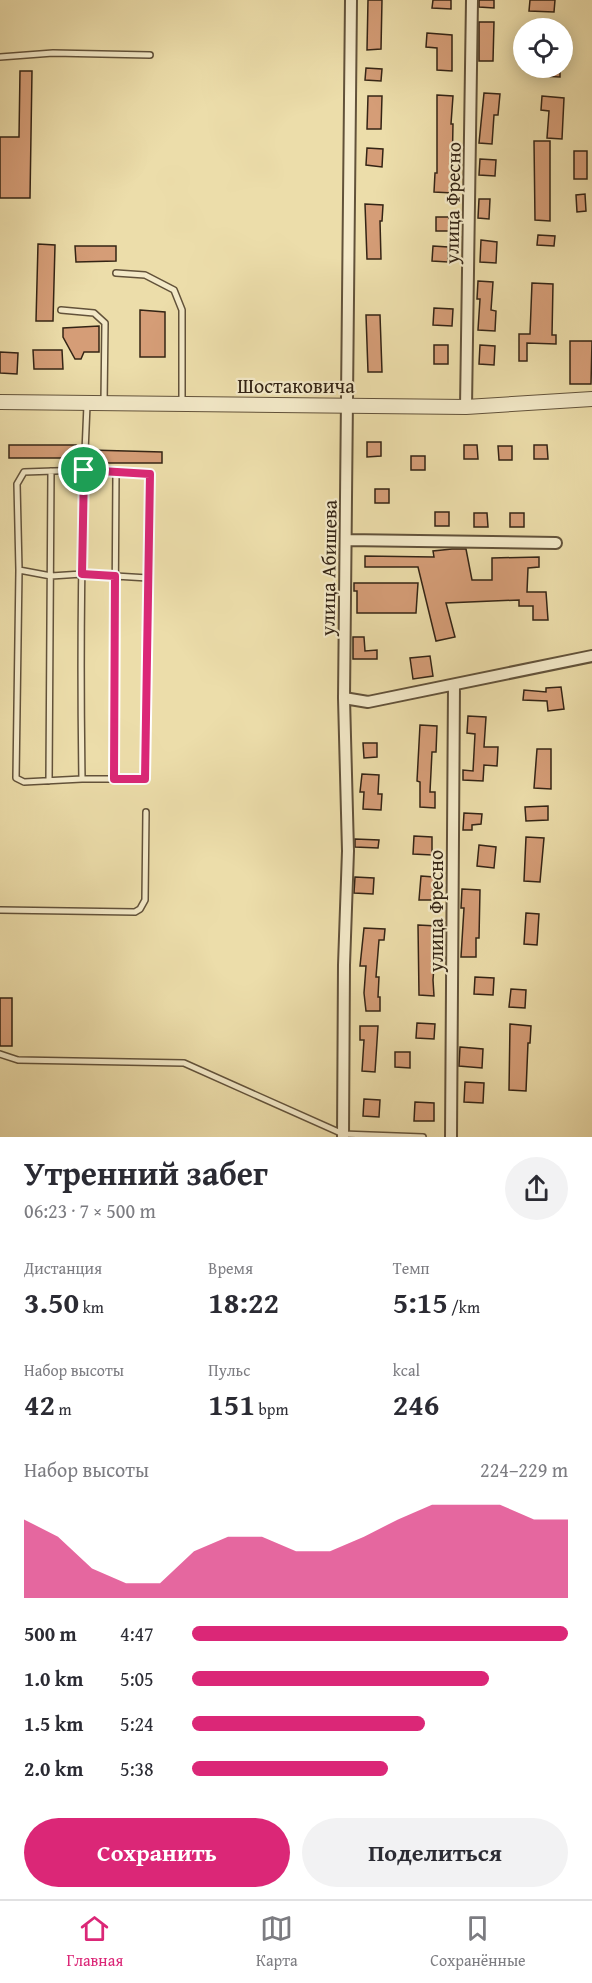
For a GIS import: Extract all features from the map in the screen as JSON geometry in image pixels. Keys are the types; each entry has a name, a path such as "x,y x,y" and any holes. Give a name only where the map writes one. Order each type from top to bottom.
{"street":[{"name":"улица Абишева","path":"343,1135 344,965 348,851 344,698 351,0"},
{"name":"улица Фресно","path":"466,407 472,0"},
{"name":"Шостаковича","path":"0,402 466,407 592,399"},
{"path":"346,540 556,543"},
{"path":"344,698 368,702 592,656"},
{"name":"улица Фресно","path":"451,1137 454,686"}],"lane":[{"path":"0,57 53,53 150,55"},
{"path":"116,273 145,275 174,290 182,310 182,404"},
{"path":"62,310 94,314 105,323 104,403"},
{"path":"82,779 80,666 87,404"},
{"path":"84,470 150,474 145,779 24,782 16,778 19,570 17,484 24,472 84,470"},
{"path":"49,781 51,471"},
{"path":"114,779 116,472"},
{"path":"19,570 51,576 82,574 148,578"},
{"path":"0,910 135,912 140,909 145,900 146,812"},
{"path":"0,1054 18,1060 184,1063 343,1135 423,1137"}],"building":[{"path":"368,0 382,0 381,49 367,50"},
{"path":"433,0 451,0 451,9 432,8"},
{"path":"479,0 494,0 494,8 479,7"},
{"path":"530,0 555,0 554,12 529,11"},
{"path":"479,22 494,22 493,61 479,61"},
{"path":"427,33 452,35 452,71 437,70 437,48 426,47"},
{"path":"366,68 382,69 381,81 365,80"},
{"path":"20,71 32,71 30,198 0,198 0,137 19,137"},
{"path":"484,93 500,94 498,115 494,115 492,144 479,143"},
{"path":"437,95 453,96 451,124 453,124 453,193 434,192 435,173 437,173"},
{"path":"368,96 382,96 381,129 367,129"},
{"path":"542,96 564,98 562,139 547,138 549,111 541,110"},
{"path":"534,141 550,141 550,221 535,220"},
{"path":"367,148 383,149 382,167 366,165"},
{"path":"574,151 587,151 587,179 574,179"},
{"path":"480,159 496,160 495,176 479,175"},
{"path":"585,194 586,211 577,212 576,195"},
{"path":"479,199 490,199 489,219 478,218"},
{"path":"365,204 383,205 382,221 380,221 381,259 367,259"},
{"path":"436,217 449,217 449,231 436,231"},
{"path":"538,235 555,236 554,246 537,245"},
{"path":"481,240 497,242 496,263 480,262"},
{"path":"38,244 55,245 53,321 36,321"},
{"path":"75,246 116,246 116,261 76,262"},
{"path":"433,246 448,247 448,262 432,261"},
{"path":"478,281 493,282 491,310 496,311 495,331 478,330 480,299 477,299"},
{"path":"532,283 553,284 552,335 556,335 556,344 527,343 527,361 519,361 519,334 530,334"},
{"path":"434,308 453,309 452,326 433,325"},
{"path":"140,310 165,312 165,357 140,357"},
{"path":"366,315 380,315 382,372 368,372"},
{"path":"99,326 99,352 84,352 81,359 75,359 63,337 63,328"},
{"path":"570,341 592,341 591,384 570,384"},
{"path":"434,345 448,345 448,364 434,364"},
{"path":"480,345 495,346 494,365 479,364"},
{"path":"33,350 62,350 63,369 34,369"},
{"path":"0,352 18,353 17,374 0,373"},
{"path":"367,442 381,442 381,456 367,457"},
{"path":"9,445 76,445 77,450 80,450 80,458 9,458"},
{"path":"464,445 477,445 478,459 464,459"},
{"path":"534,445 547,445 548,459 534,459"},
{"path":"498,446 512,446 512,460 499,460"},
{"path":"90,450 162,452 162,463 89,463"},
{"path":"411,456 425,456 425,470 411,470"},
{"path":"375,489 389,489 389,503 375,503"},
{"path":"435,512 449,512 449,526 435,526"},
{"path":"474,513 487,513 488,527 474,527"},
{"path":"510,513 524,513 524,527 510,527"},
{"path":"466,549 472,580 492,580 492,558 539,557 539,567 528,568 527,592 546,592 548,620 533,620 533,606 519,606 519,600 446,603 455,637 436,641 418,567 365,567 365,556 434,557 433,551"},
{"path":"354,583 418,583 416,613 357,613 357,591 354,591"},
{"path":"353,637 364,637 365,651 377,650 377,659 353,659"},
{"path":"430,656 433,676 413,679 410,658"},
{"path":"561,687 564,709 548,711 547,701 523,700 524,690 546,692 546,688"},
{"path":"468,716 486,717 484,747 498,747 497,766 484,765 483,781 463,780 463,770 473,771 475,734 467,733"},
{"path":"420,725 437,726 436,752 432,752 430,792 435,792 435,808 420,807 420,782 417,781"},
{"path":"363,743 377,743 377,757 364,758"},
{"path":"537,749 551,749 551,789 534,788"},
{"path":"362,774 379,775 378,794 382,794 381,810 363,809 364,792 360,792"},
{"path":"548,806 548,820 526,821 525,807"},
{"path":"464,813 482,814 481,824 472,825 472,830 463,830"},
{"path":"414,836 432,837 432,855 413,854"},
{"path":"526,837 544,838 540,882 524,881"},
{"path":"355,839 379,840 378,848 355,847"},
{"path":"479,845 496,847 494,868 477,866"},
{"path":"421,876 434,877 433,900 419,900"},
{"path":"355,877 374,878 373,894 354,893"},
{"path":"462,889 480,890 479,938 476,938 476,957 461,957 464,908 461,908"},
{"path":"526,913 539,914 537,945 524,944"},
{"path":"418,925 437,926 434,996 419,995"},
{"path":"364,928 385,929 384,940 379,940 376,977 379,977 380,1011 366,1011 364,993 366,966 360,966"},
{"path":"475,977 494,978 493,995 474,994"},
{"path":"511,989 526,990 525,1008 509,1007"},
{"path":"0,998 12,998 12,1046 0,1046"},
{"path":"417,1023 435,1024 434,1039 416,1038"},
{"path":"510,1024 531,1026 526,1091 509,1090"},
{"path":"360,1026 378,1026 375,1072 362,1071 364,1040 360,1040"},
{"path":"460,1047 483,1049 482,1068 459,1066"},
{"path":"395,1052 410,1052 410,1068 395,1067"},
{"path":"465,1082 484,1083 483,1103 464,1102"},
{"path":"364,1099 380,1100 379,1117 363,1116"},
{"path":"415,1102 434,1103 434,1121 414,1121"}],"route":[{"path":"84,470 150,474 145,779 114,779 115,576 82,574 84,470"}]}
